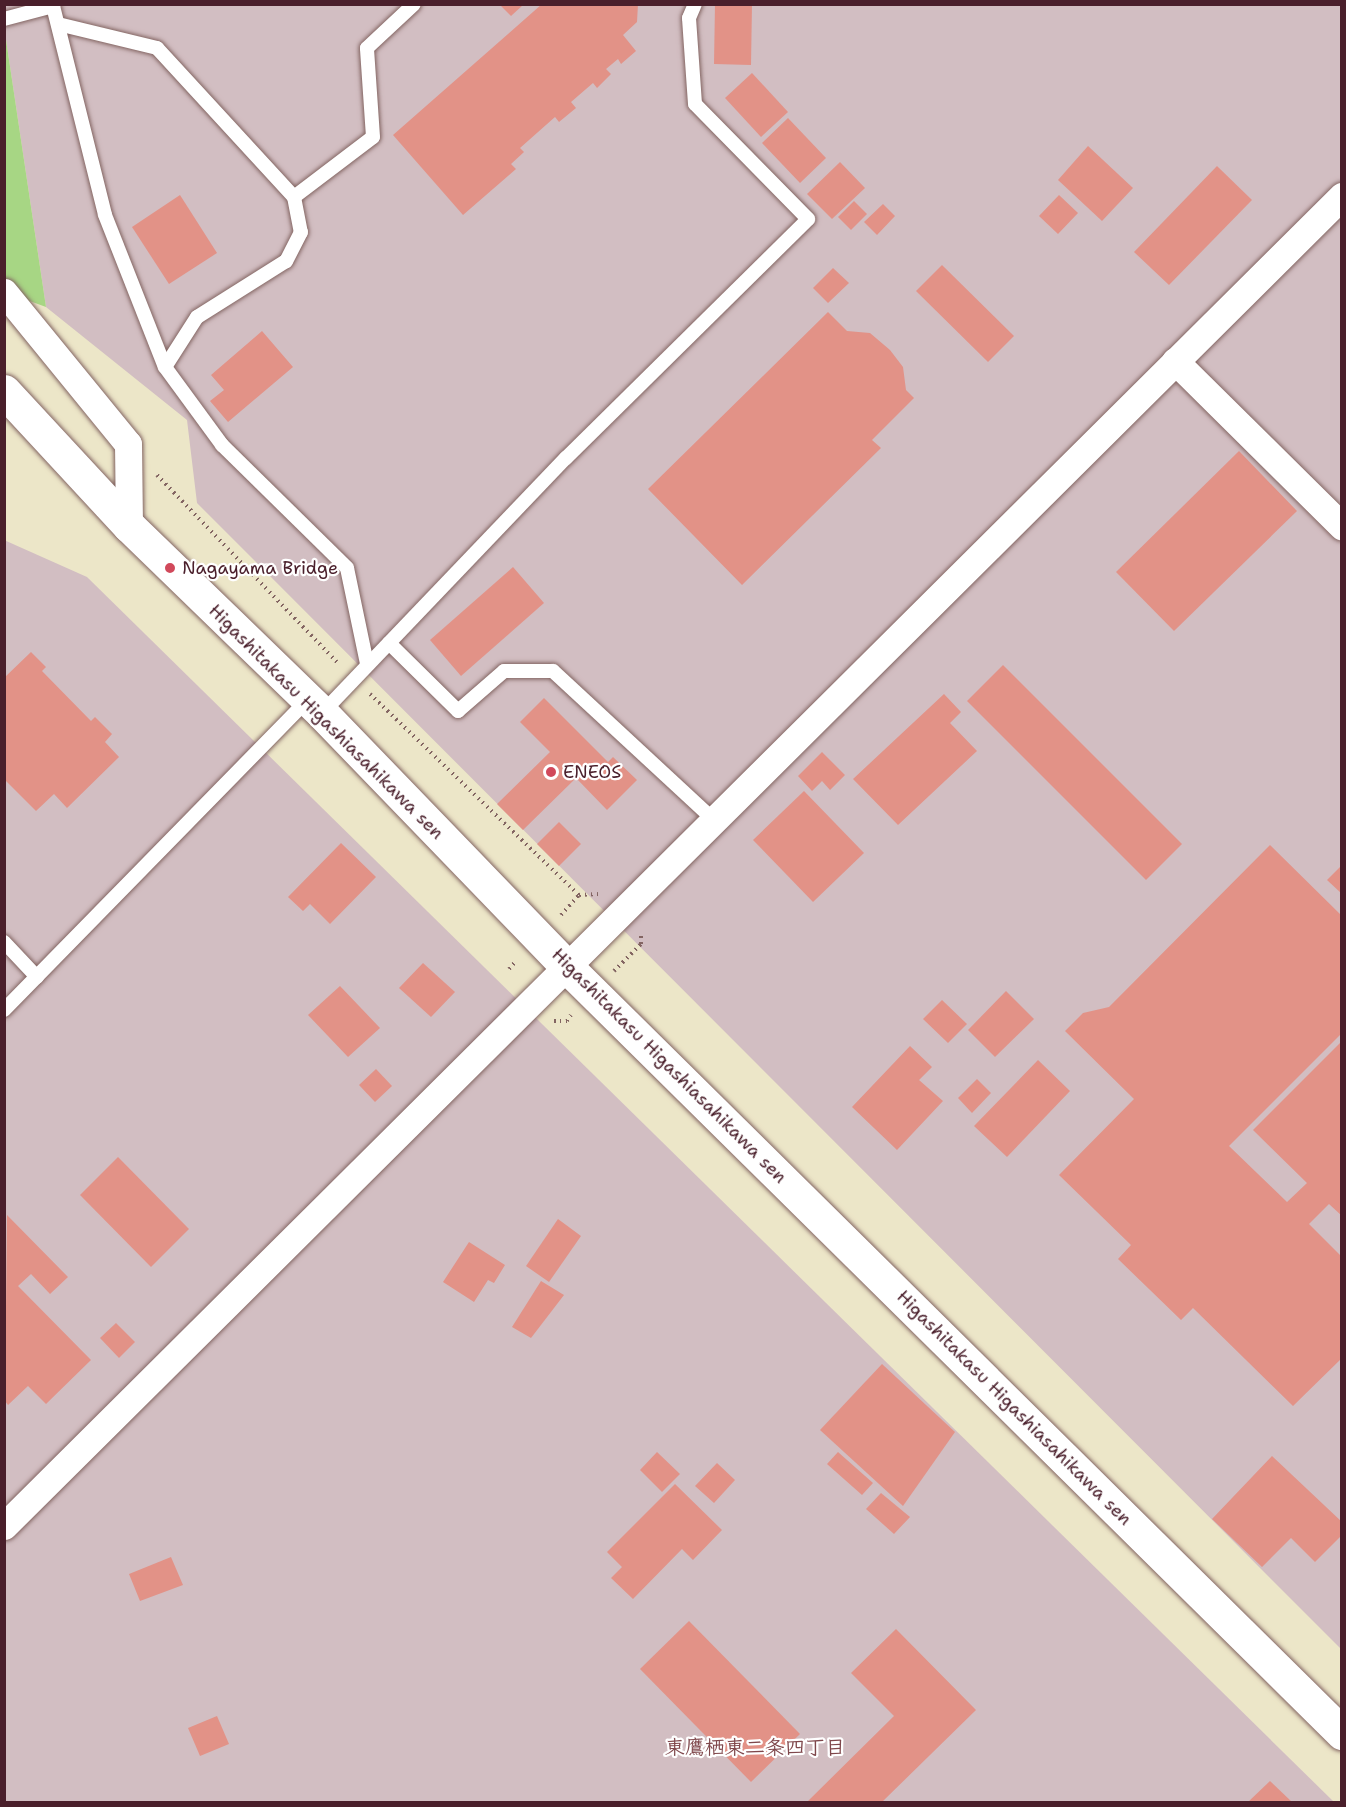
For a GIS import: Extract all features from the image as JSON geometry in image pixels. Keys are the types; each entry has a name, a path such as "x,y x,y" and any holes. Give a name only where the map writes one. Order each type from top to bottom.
{"main road":[{"name":"Higashitakasu Higashiasahikawa sen","path":"4,391 129,526 315,707 567,967 1341,1733"}],"street":[{"path":"4,1526 1341,196"},
{"path":"4,292 128,444 129,526"},
{"path":"1175,362 1341,526"}],"lane":[{"path":"294,197 373,137 367,48 414,4"},
{"path":"4,1010 315,707 354,679 566,458 808,219 695,104 689,18 695,4"},
{"path":"4,19 53,6 105,215 165,367 222,445 347,568 367,664"},
{"path":"58,24 157,48 294,197 302,232 286,261 198,317 165,367"},
{"path":"389,643 458,711 504,670 553,670 715,821"},
{"path":"4,942 37,977"}],"path":[{"path":"128,444 354,679 579,895"}],"shaded area":[{"path":"4,5 1341,5 1341,1649 197,503 187,420 46,307 5,33"},
{"path":"4,540 87,577 1334,1802 5,1802"}],"green space":[{"path":"5,33 46,307 5,292"}],"building":[{"path":"542,4 638,4 637,22 623,35 636,51 621,64 618,59 606,69 611,74 597,88 593,83 571,102 576,108 559,122 555,117 520,148 524,152 511,164 516,169 463,215 393,135"},
{"path":"715,4 752,4 751,65 714,64"},
{"path":"500,5 523,5 511,16"},
{"path":"752,73 788,112 761,137 725,98"},
{"path":"788,118 826,158 800,183 762,143"},
{"path":"1088,146 1133,188 1102,221 1058,180"},
{"path":"840,162 865,188 832,219 807,194"},
{"path":"1217,166 1252,200 1169,285 1134,252"},
{"path":"180,195 217,253 169,284 132,227"},
{"path":"1059,195 1078,213 1058,234 1039,216"},
{"path":"854,201 867,214 851,230 838,217"},
{"path":"883,204 895,216 877,235 864,222"},
{"path":"942,265 1014,336 988,362 916,291"},
{"path":"833,268 849,283 828,303 813,288"},
{"path":"828,312 847,331 870,333 890,350 903,367 906,390 914,398 872,440 881,448 742,585 648,489"},
{"path":"262,331 293,367 228,422 210,401 224,390 211,375"},
{"path":"1239,451 1297,511 1174,631 1116,572"},
{"path":"513,567 544,603 461,676 430,640"},
{"path":"31,652 46,667 42,671 91,721 95,717 112,734 105,742 119,757 67,808 54,794 36,811 4,779 4,678"},
{"path":"1003,665 1182,844 1146,880 967,701"},
{"path":"944,694 961,712 950,723 977,751 898,825 853,779"},
{"path":"544,698 608,762 613,757 637,780 607,810 576,778 523,830 497,804 550,752 520,722"},
{"path":"822,752 845,775 830,790 822,781 812,791 798,776"},
{"path":"804,791 864,853 813,902 753,840"},
{"path":"559,822 581,844 559,866 537,844"},
{"path":"341,843 376,877 330,924 310,904 303,911 288,897"},
{"path":"1270,845 1342,916 1342,1033 1229,1146 1287,1202 1307,1183 1253,1130 1342,1041 1342,1216 1329,1204 1309,1224 1342,1257 1342,1358 1293,1406 1193,1308 1181,1320 1118,1259 1131,1245 1059,1175 1134,1099 1065,1031 1083,1013 1109,1007"},
{"path":"1342,865 1342,894 1327,880"},
{"path":"423,963 455,992 431,1017 399,988"},
{"path":"340,986 380,1028 348,1057 308,1015"},
{"path":"1006,991 1034,1019 995,1057 968,1030"},
{"path":"942,1000 967,1024 948,1043 923,1019"},
{"path":"910,1046 932,1067 919,1080 943,1101 897,1150 852,1107"},
{"path":"1038,1060 1070,1091 1007,1157 974,1126"},
{"path":"376,1069 392,1086 375,1102 359,1085"},
{"path":"977,1079 991,1093 972,1113 958,1098"},
{"path":"118,1157 189,1229 151,1267 80,1195"},
{"path":"7,1215 68,1277 50,1294 31,1274 18,1286 91,1360 46,1404 28,1386 8,1405 5,1401"},
{"path":"558,1219 581,1236 549,1282 526,1266"},
{"path":"469,1242 505,1265 494,1283 488,1280 474,1302 443,1282"},
{"path":"541,1281 564,1295 531,1338 512,1327"},
{"path":"116,1323 135,1342 119,1358 100,1338"},
{"path":"882,1364 955,1432 903,1506 820,1430"},
{"path":"657,1452 680,1474 662,1492 640,1470"},
{"path":"838,1452 873,1483 862,1495 827,1464"},
{"path":"1272,1456 1342,1522 1342,1535 1315,1562 1291,1538 1262,1567 1212,1519"},
{"path":"717,1463 735,1480 714,1503 695,1486"},
{"path":"675,1484 722,1530 693,1560 682,1549 633,1599 611,1578 622,1567 607,1552"},
{"path":"881,1493 910,1517 894,1534 866,1509"},
{"path":"171,1557 183,1585 140,1601 129,1574"},
{"path":"689,1621 800,1734 751,1782 640,1669"},
{"path":"896,1629 976,1710 882,1802 807,1802 894,1716 851,1673"},
{"path":"217,1716 229,1744 200,1756 188,1728"},
{"path":"1270,1781 1292,1802 1248,1802"}],"place":[{"name":"Nagayama Bridge","path":"170,568"},
{"name":"ENEOS","path":"551,772"}],"district":[{"name":"東鷹栖東二条四丁目","path":"755,1747"}]}
